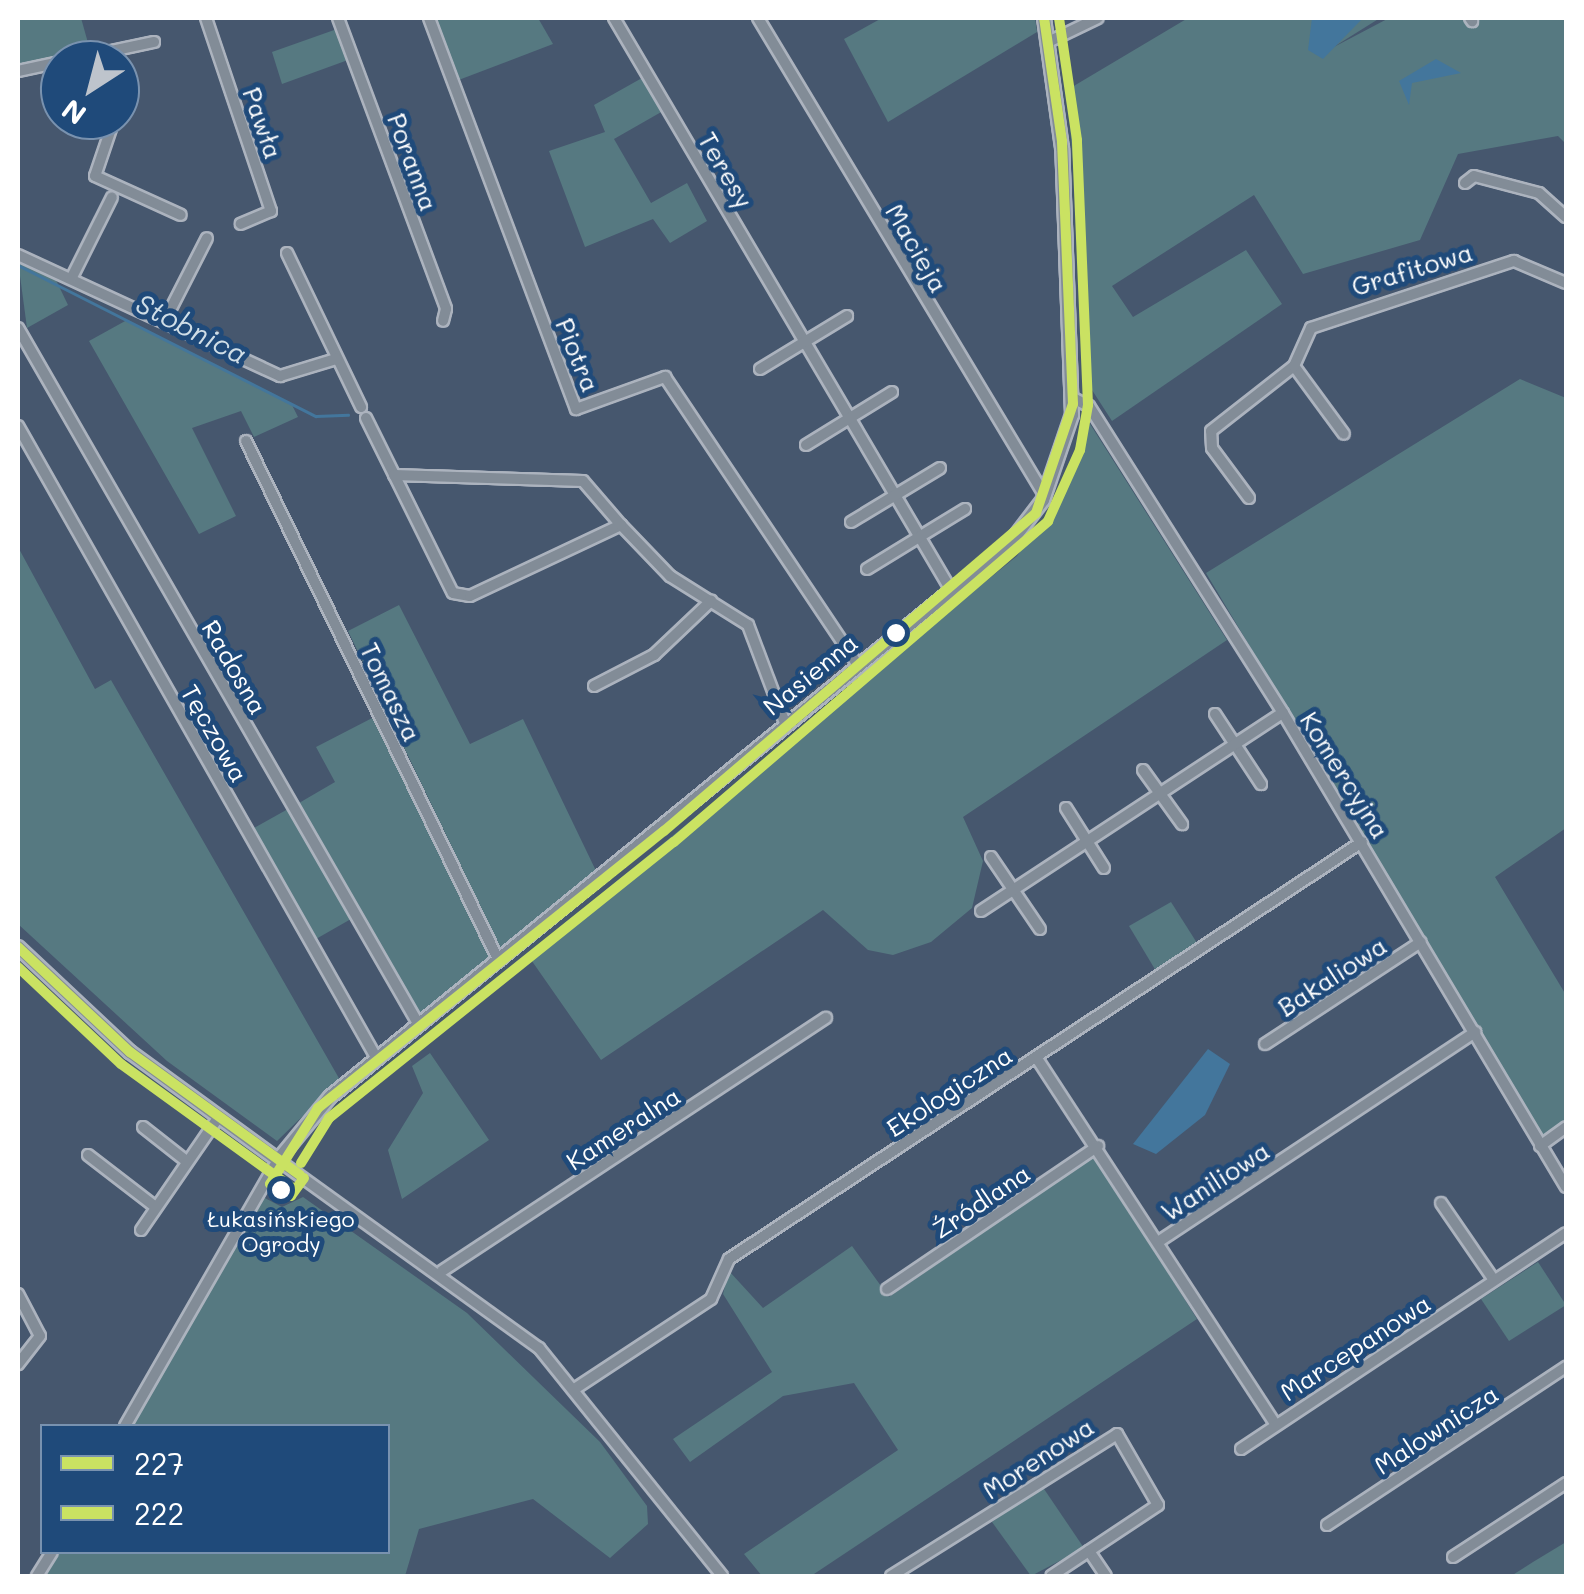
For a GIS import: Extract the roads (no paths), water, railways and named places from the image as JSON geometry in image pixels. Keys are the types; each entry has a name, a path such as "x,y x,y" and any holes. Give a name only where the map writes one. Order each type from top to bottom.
{"street":[{"name":"Pawła","path":"206,18 271,212 241,224"},
{"name":"Poranna","path":"338,18 446,309 443,322"},
{"name":"Piotra","path":"429,18 576,409 665,377 857,664"},
{"name":"Teresy","path":"614,18 951,590"},
{"name":"Macieja","path":"758,18 1045,496"},
{"name":"Nasienna","path":"278,1160 308,1117 1018,535 1045,496 1073,398 1063,155 1044,18"},
{"path":"1048,42 1098,18"},
{"path":"140,47 154,42"},
{"path":"107,140 95,176 181,215"},
{"path":"1465,183 1474,176 1539,193 1566,217"},
{"path":"72,278 112,197"},
{"path":"164,322 207,238"},
{"path":"286,253 453,592 470,596 620,525"},
{"path":"18,256 280,376 336,359"},
{"name":"Grafitowa","path":"1249,498 1212,448 1211,431 1294,366 1310,328 1431,283 1518,261 1566,283"},
{"path":"760,368 847,316"},
{"name":"Radosna","path":"18,328 419,1025"},
{"path":"1294,366 1344,434"},
{"path":"806,444 892,392"},
{"name":"Komercyjna","path":"1073,398 1089,406 1283,713 1566,1187"},
{"name":"Tęczowa","path":"18,426 377,1059"},
{"name":"Tomasza","path":"246,441 499,961"},
{"path":"851,522 940,468"},
{"path":"394,475 584,481 670,576 711,600 758,637 784,723"},
{"path":"867,569 965,509"},
{"path":"594,686 654,655 711,600"},
{"path":"982,912 1283,713"},
{"path":"1215,714 1262,784"},
{"path":"1144,770 1182,824"},
{"path":"1066,808 1104,868"},
{"name":"Ekologiczna","path":"576,1388 711,1299 728,1259 1362,842"},
{"path":"991,857 1040,930"},
{"name":"Bakaliowa","path":"1265,1044 1420,942"},
{"path":"18,947 218,1118 442,1271 576,1388 722,1576"},
{"name":"Kameralna","path":"442,1271 826,1018"},
{"name":"Waniliowa","path":"1036,1057 1161,1240 1475,1032"},
{"path":"141,1230 154,1205 218,1118"},
{"path":"1540,1146 1566,1127"},
{"path":"143,1128 185,1160"},
{"name":"Źródlana","path":"886,1289 1098,1146"},
{"path":"88,1155 154,1205"},
{"path":"126,1424 278,1160"},
{"path":"1441,1203 1494,1280"},
{"name":"Marcepanowa","path":"1241,1449 1566,1232"},
{"path":"1161,1240 1275,1424"},
{"path":"18,1294 40,1336 18,1364"},
{"name":"Malownicza","path":"1328,1525 1566,1367"},
{"name":"Morenowa","path":"891,1576 1117,1434 1158,1505 1051,1576"},
{"path":"1453,1557 1566,1482"},
{"path":"1089,1551 1106,1576"},
{"path":"37,1576 51,1554"}],"water":[{"path":"1312,18 1363,18 1323,59 1308,50"},
{"path":"1436,59 1461,73 1412,83 1409,105 1399,81"},
{"path":"1208,1049 1230,1064 1205,1115 1156,1154 1133,1144"}],"waterway":[{"name":"Stobnica","path":"18,265 316,416 348,415"}],"place":[{"name":"Łukasińskiego Ogrody","path":"281,1190"}]}
